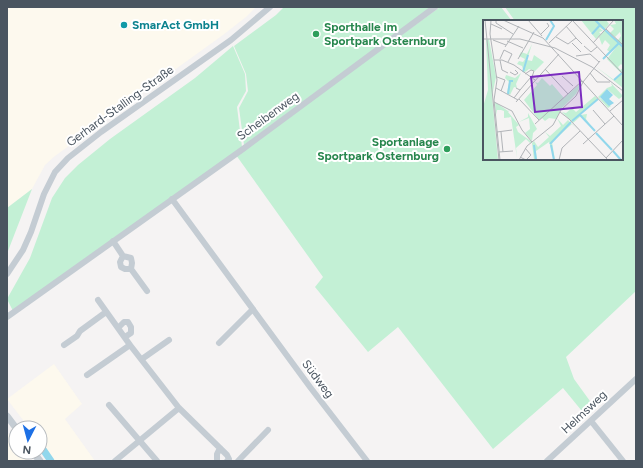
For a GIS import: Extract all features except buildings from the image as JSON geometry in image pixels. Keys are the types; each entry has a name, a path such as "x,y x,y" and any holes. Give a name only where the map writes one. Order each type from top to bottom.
{"street":[{"name":"Gerhard-Stalling-Straße","path":"7,274 23,250 44,194 55,172 68,158 101,132 231,40 270,7"},
{"name":"Scheibenweg","path":"7,317 172,199 435,7"},
{"name":"Südweg","path":"172,199 310,387 367,461"},
{"path":"113,241 123,256 131,258 131,269 147,291"},
{"path":"123,256 120,262 121,267 131,269"},
{"path":"98,300 130,345 179,408 227,455 230,460"},
{"path":"219,343 253,309"},
{"path":"64,345 106,312"},
{"path":"118,328 124,322 128,322 131,327 131,333 125,338"},
{"path":"142,360 169,340"},
{"path":"87,375 130,345"},
{"name":"Helmsweg","path":"547,461 636,379"},
{"path":"109,405 157,461"},
{"path":"115,461 179,408"},
{"path":"591,421 623,461"},
{"path":"238,461 268,430"},
{"path":"217,461 217,454 220,448"}],"shaded area":[{"path":"7,7 256,7 223,35 55,156 45,165 32,189 7,208"},
{"path":"54,364 82,404 65,419 95,461 54,461 48,453 48,420 23,420 7,399"},
{"path":"7,432 8,460 29,461 7,461"}],"green space":[{"path":"284,7 432,7 244,145 239,108 248,91 246,74 234,46 276,15"},
{"path":"440,7 501,7 511,20 483,20 483,160 623,160 623,20 514,20 505,7 636,7 636,291 566,357 574,379 595,408 586,416 563,388 493,449 398,327 368,352 315,287 323,277 236,155"},
{"path":"233,46 245,74 246,91 237,107 242,147 13,311 7,299 30,258 52,198 65,178 78,165 110,139 195,78"},
{"path":"32,189 8,251 7,208"}],"waterway":[{"path":"48,457 51,461"}],"place":[{"name":"SmarAct GmbH","path":"124,25"},
{"name":"Sporthalle im Sportpark Osternburg","path":"316,34"},
{"name":"Sportanlage Sportpark Osternburg","path":"447,149"}]}
